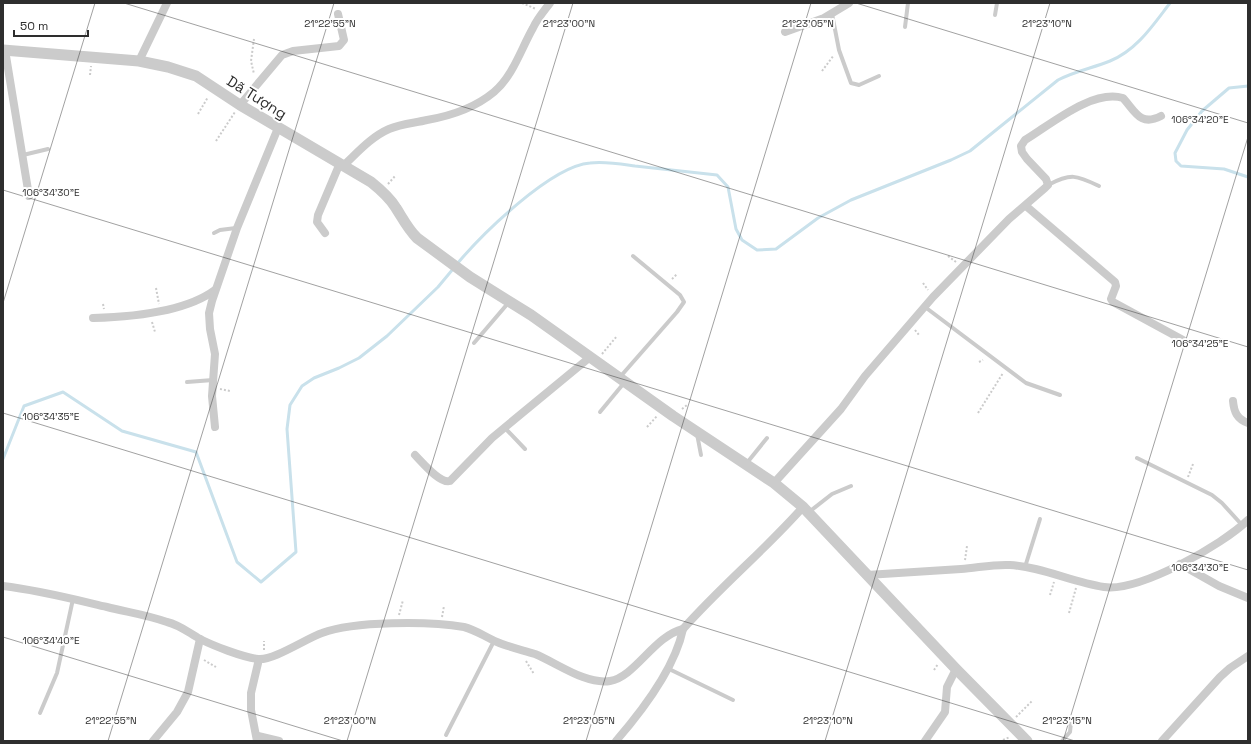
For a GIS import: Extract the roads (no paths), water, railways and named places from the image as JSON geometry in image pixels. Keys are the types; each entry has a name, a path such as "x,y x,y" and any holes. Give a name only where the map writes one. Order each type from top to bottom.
{"street":[{"path":"139,62 167,3"},
{"path":"325,233 317,222 318,215 342,164 376,136 388,130 401,125 446,116 462,110 493,93 504,82 533,27 542,12 550,3"},
{"path":"785,32 832,14 849,3"},
{"path":"240,105 282,55 293,51 339,46 343,44 344,40 338,14"},
{"path":"4,50 29,196"},
{"name":"Dã Tượng","path":"4,50 139,62 168,67 196,76 278,128 342,164 382,191 395,207 410,231 452,264 663,410 774,483 806,510 956,669 1027,741"},
{"path":"774,483 841,409 865,376 924,306 1004,224 1048,185 1046,179 1025,156 1021,146 1025,140 1083,104 1102,97 1117,96 1123,98 1139,117 1144,120 1161,116"},
{"path":"215,427 213,380 215,354 210,329 209,313 215,290 237,228 278,128"},
{"path":"1026,206 1115,282 1116,286 1111,299 1113,302 1183,340"},
{"path":"93,318 124,317 160,311 203,297 215,290"},
{"path":"415,455 437,477 447,482 504,428 592,360"},
{"path":"1234,401 1236,414 1241,420 1248,423"},
{"path":"616,741 638,715 667,668 677,649 683,629 712,596 806,510"},
{"path":"867,575 1001,565 1025,567 1107,587 1120,586 1144,580 1180,564 1245,523"},
{"path":"1180,564 1219,586 1248,598"},
{"path":"3,586 23,588 168,622 182,628 200,639 259,659 269,658 320,633 339,627 398,624 440,624 474,630 494,641 535,655 592,680 608,682 621,677 657,644 676,630 683,629"},
{"path":"153,741 177,712 188,692 200,639"},
{"path":"1162,741 1220,677 1248,656"},
{"path":"259,659 251,693 251,710 258,738 279,741"},
{"path":"925,741 945,712 947,687 956,669"}],"lane":[{"path":"905,27 908,3"},
{"path":"995,15 997,3"},
{"path":"832,14 839,50 849,80 853,84 859,85 880,76"},
{"path":"23,155 48,149"},
{"path":"1048,185 1064,177 1073,176 1083,178 1099,186"},
{"path":"214,233 220,230 237,228"},
{"path":"600,412 621,380 684,302 680,295 633,256"},
{"path":"474,343 509,302"},
{"path":"924,306 1026,383 1060,395"},
{"path":"187,382 213,380"},
{"path":"504,428 525,449"},
{"path":"697,432 701,456"},
{"path":"746,465 767,438"},
{"path":"1137,458 1198,487 1222,503 1245,523"},
{"path":"806,510 832,494 851,486"},
{"path":"1025,567 1040,519"},
{"path":"40,713 57,673 73,599"},
{"path":"446,735 494,641"},
{"path":"667,668 733,700"},
{"path":"1062,741 1070,732 1071,722"}],"waterway":[{"path":"457,264 483,236 518,203 537,188 574,167 596,162 717,175 728,187 736,229 742,240 757,250 776,249 818,218 851,200 970,151 1058,80 1120,56 1144,36 1170,3"},
{"path":"1248,86 1229,88 1202,111 1187,130 1175,153 1176,161 1181,166 1224,169 1248,177"},
{"path":"3,459 24,406 63,392 122,431 196,452 237,562 261,582 296,552 287,429 290,405 302,386 314,378 359,358 387,336 438,287 453,269"}]}
